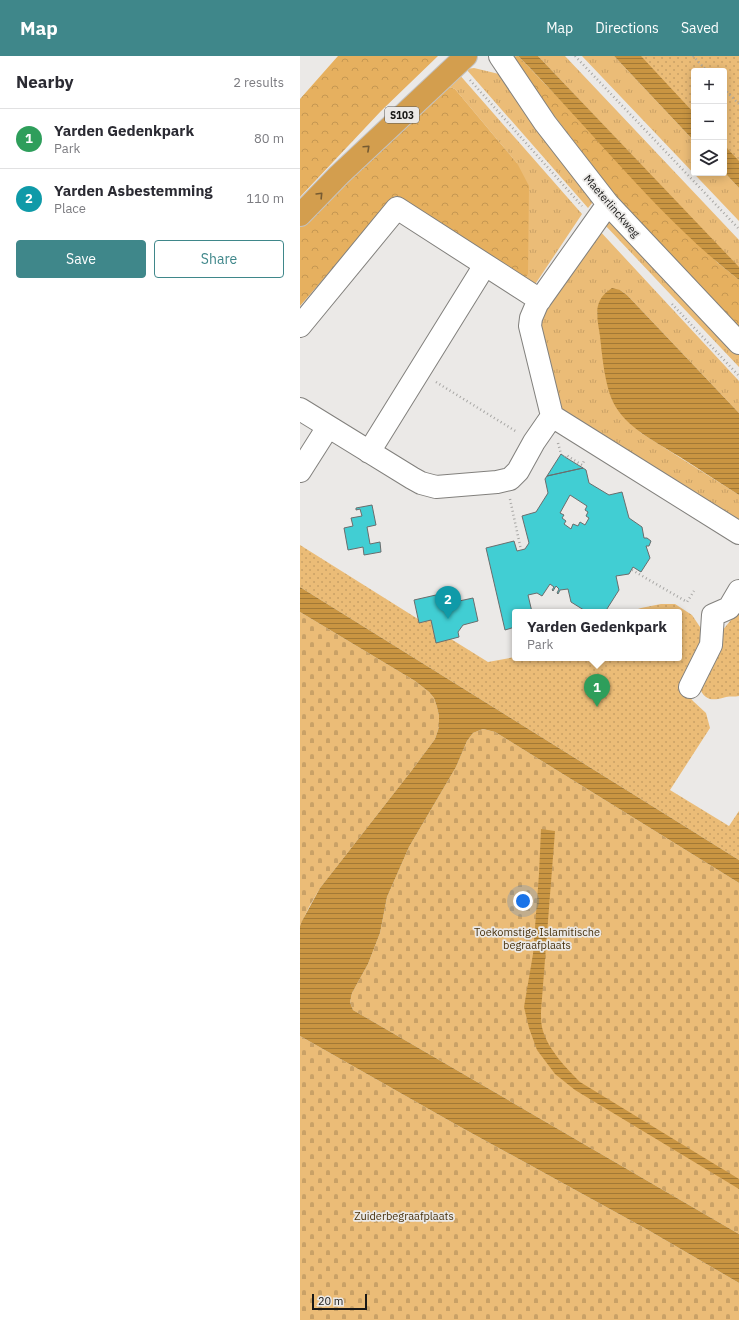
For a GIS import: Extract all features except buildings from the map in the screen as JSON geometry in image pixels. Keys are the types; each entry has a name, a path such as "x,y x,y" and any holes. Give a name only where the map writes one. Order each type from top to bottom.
{"highway":[{"name":"S103","path":"300,215 339,175 466,56"}],"street":[{"name":"Maeterlinckweg","path":"500,56 546,123 608,204 739,343"},
{"path":"608,204 534,310 530,326 552,416 739,532"},
{"path":"300,326 397,208 540,300"},
{"path":"369,452 485,265"},
{"path":"300,409 412,478 429,486 436,487 506,481 514,475 552,416"},
{"path":"300,471 328,427"},
{"path":"690,687 711,645 713,615 729,608 739,591"}],"path":[{"path":"575,56 739,229"},
{"path":"693,56 704,68"},
{"path":"727,92 739,104"},
{"path":"419,372 534,442"},
{"path":"560,454 559,446 565,449"},
{"path":"565,457 566,455 582,465 584,461 578,457"},
{"path":"506,481 521,550"},
{"path":"632,570 687,602 694,591"}],"green space":[{"path":"338,56 438,56 381,111 300,197 300,99"},
{"path":"518,56 718,263 739,280 739,329 626,209 509,57"},
{"path":"538,56 565,56 739,240 739,268"},
{"path":"582,56 614,56 691,138 691,171"},
{"path":"634,56 739,56 739,168 727,155 727,68 691,68 691,117"},
{"path":"474,68 499,74 593,202 588,208 466,69"},
{"path":"458,73 582,214 536,283 529,286 520,279 517,163 455,89 443,85"},
{"path":"443,85 455,89 517,163 529,186 528,274 525,278 520,279 395,196 300,306 300,224"},
{"path":"727,175 739,188 739,221 696,176"},
{"path":"608,220 615,222 739,354 739,367 604,224"},
{"path":"598,229 739,381 739,413 627,295 620,290 597,312 608,386 612,400 641,433 739,495 739,520 563,412 556,401 541,328 543,316 550,302"},
{"path":"300,545 418,619 420,623 431,620 436,642 451,639 488,662 512,658 512,661 682,661 682,609 638,609 661,604 675,604 692,615 700,627 704,640 682,688 706,713 710,728 670,790 729,826 739,811 739,860 300,587"},
{"path":"739,610 739,696 710,699 701,692 699,687 722,631"},
{"path":"300,612 415,681 429,692 434,698 437,707 439,727 435,739 320,888 300,926"},
{"name":"Toekomstige Islamitische begraafplaats","path":"483,729 495,732 739,883 739,1234 353,1010 350,1002 352,993 368,964 380,933 387,897 409,847 456,767 467,741 473,733"},
{"name":"Zuiderbegraafplaats","path":"300,1036 455,1124 648,1230 739,1283 739,1320 300,1320"}],"shaded area":[{"path":"518,56 538,56 739,267 739,280 709,255 652,200"},
{"path":"614,56 641,56 691,110 691,138"},
{"path":"727,148 739,161 739,188 727,175"},
{"path":"612,288 620,290 627,295 739,413 739,495 642,434 626,419 613,402 606,379 597,315 597,309 601,298"},
{"path":"300,587 739,860 739,883 495,732 483,729 473,733 467,741 456,767 409,847 387,897 380,933 368,964 352,993 350,1002 353,1010 739,1234 739,1283 648,1230 455,1124 300,1036 300,926 302,921 320,888 435,739 439,727 439,716 434,698 415,681 300,612"},
{"path":"541,829 555,831 541,1011 542,1029 545,1038 553,1052 580,1082 739,1179 739,1189 575,1090 555,1074 537,1050 529,1028 524,1007 533,954"}],"place":[{"name":"Yarden Asbestemming","path":"448,619"},
{"name":"Yarden Gedenkpark","path":"597,707"}]}
